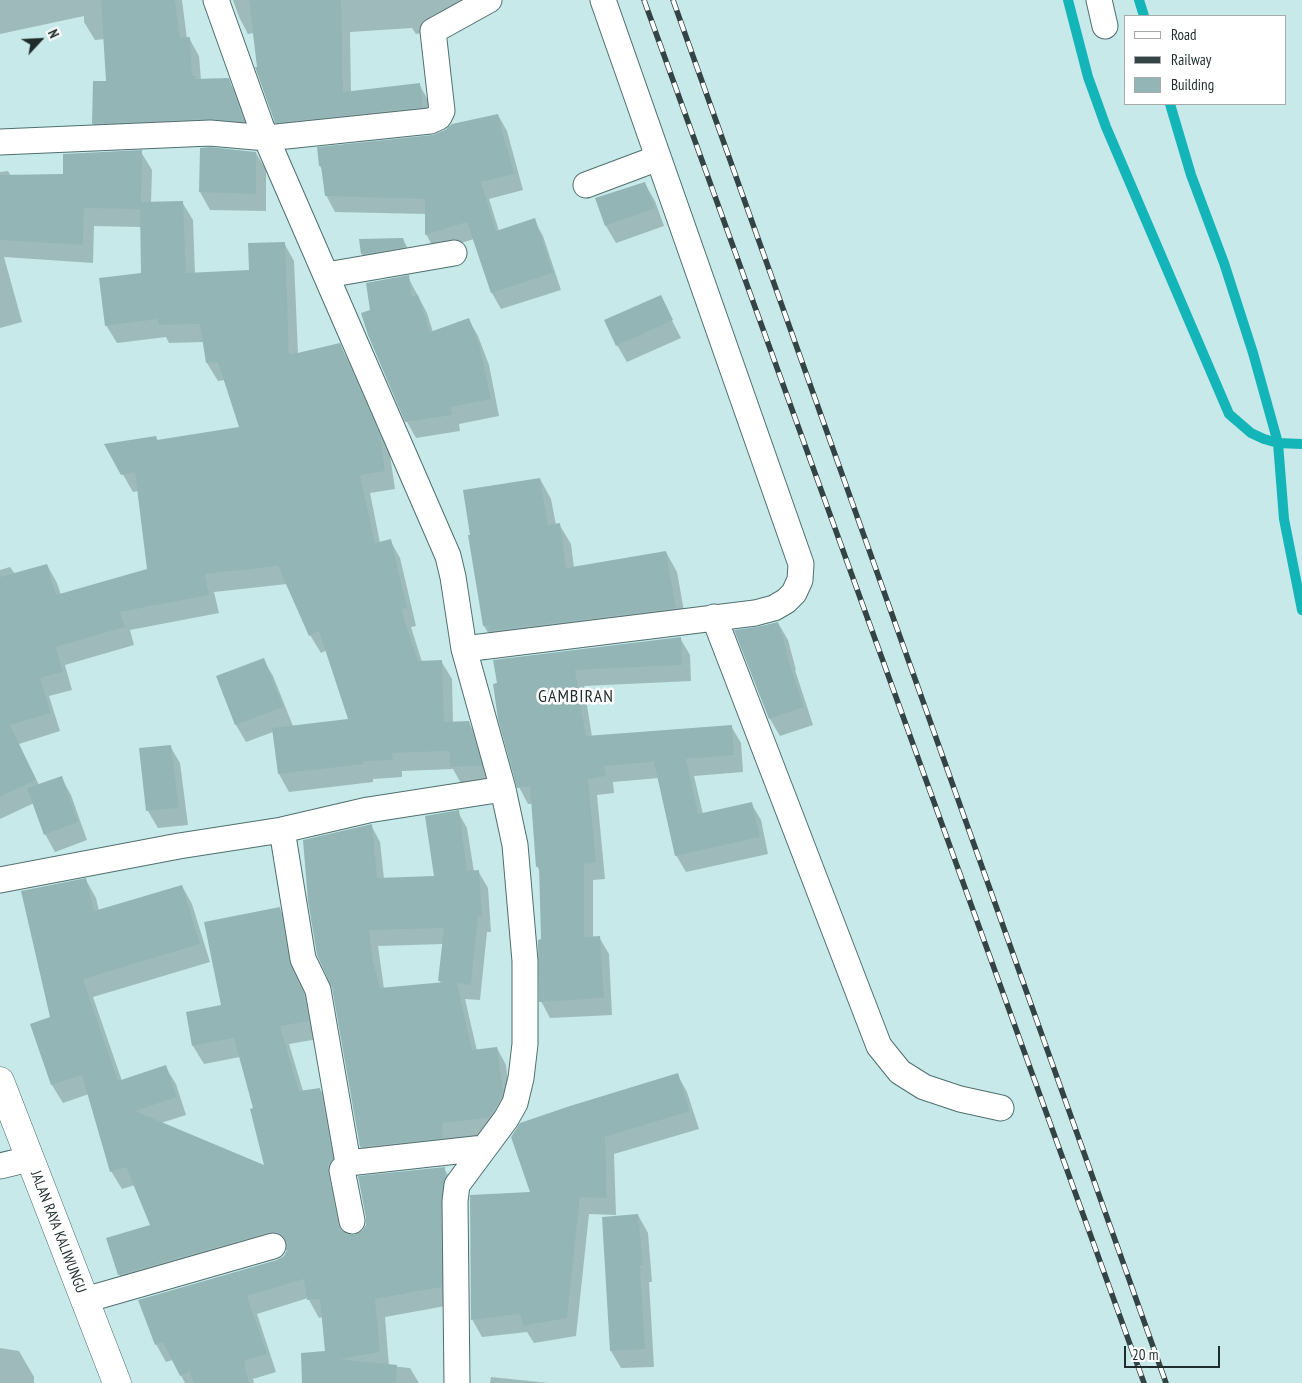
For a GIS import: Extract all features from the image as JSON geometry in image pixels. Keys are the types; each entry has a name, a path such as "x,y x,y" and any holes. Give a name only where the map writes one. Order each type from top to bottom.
{"main road":[{"name":"JALAN RAYA KALIWUNGU","path":"0,1082 117,1383"}],"street":[{"path":"216,0 261,126 268,138 448,556 464,649 503,790 515,845 525,961 525,1044 521,1078 515,1102 506,1119 457,1185 455,1201 457,1383"},
{"path":"0,142 210,133 268,138 430,121 436,119 442,111 433,31 489,0"},
{"path":"464,649 754,613 774,608 786,601 794,593 800,580 801,564 602,0"},
{"path":"1099,0 1105,26"},
{"path":"586,185 658,158"},
{"path":"327,276 454,253"},
{"path":"714,617 879,1046 900,1072 924,1087 960,1100 1001,1108"},
{"path":"0,880 179,846 282,830 368,810 503,790"},
{"path":"282,830 303,959 318,990 348,1163"},
{"path":"352,1221 342,1170 348,1163 484,1148"},
{"path":"0,1166 29,1159"},
{"path":"85,1300 273,1246"}],"building":[{"path":"101,0 175,0 180,38 190,37 192,76 195,76 195,79 229,78 244,122 209,119 92,124 93,81 106,81"},
{"path":"249,0 341,0 343,92 420,83 423,107 275,123 255,67 257,67"},
{"path":"498,114 514,174 481,182 496,231 535,218 553,273 491,293 467,222 425,235 425,199 325,196 317,147 432,135 445,130 452,124"},
{"path":"210,147 256,152 256,194 199,192 200,148"},
{"path":"142,150 141,202 183,201 186,273 249,270 248,243 285,242 289,355 340,343 380,436 385,471 360,475 375,543 391,539 407,608 401,609 418,661 442,660 444,722 469,721 482,766 450,767 449,751 392,753 393,760 363,761 364,764 278,774 272,728 348,719 319,631 309,636 278,566 205,574 209,595 120,612 125,627 56,647 63,672 40,678 51,713 10,725 36,780 0,797 0,577 47,564 56,595 147,569 135,472 121,475 104,444 156,436 157,440 239,427 218,362 206,363 200,324 158,325 158,319 105,326 99,278 141,273 140,209 84,208 83,245 0,240 0,175 63,174 63,154"},
{"path":"645,182 655,208 605,226 595,198"},
{"path":"403,238 405,247 361,254 359,239"},
{"path":"409,275 412,297 418,295 430,332 469,318 480,347 491,399 451,407 452,415 405,422 368,335 361,313 370,310 366,283"},
{"path":"661,295 673,320 616,346 604,320"},
{"path":"540,478 548,525 560,523 566,568 666,551 676,608 489,631 488,626 483,626 468,535 470,535 463,490"},
{"path":"778,622 804,707 769,719 734,630"},
{"path":"681,637 682,665 575,670 586,736 732,725 734,755 686,759 698,814 752,802 760,837 675,856 654,762 604,766 606,776 588,779 596,863 584,864 584,937 600,936 604,998 539,1002 538,940 541,939 539,866 536,867 530,786 517,788 498,719 493,684 497,683 493,660"},
{"path":"264,658 283,707 235,725 216,676"},
{"path":"171,745 179,808 146,811 139,748"},
{"path":"62,776 78,822 44,835 27,788"},
{"path":"459,810 467,871 479,870 482,916 478,916 471,985 457,983 472,1050 497,1047 503,1092 489,1118 442,1123 443,1138 360,1147 332,988 317,955 308,901 303,840 372,824 377,878 434,876 425,816","holes":["444,928 438,981 445,982 380,988 373,961 369,930"]},
{"path":"86,878 94,911 182,885 200,944 83,979 118,1081 166,1065 177,1097 135,1111 264,1165 250,1109 253,1108 234,1038 192,1046 186,1012 221,1005 204,922 280,907 289,962 304,994 309,1021 280,1026 299,1091 320,1088 333,1159 328,1166 328,1173 338,1224 341,1230 347,1234 354,1235 362,1231 366,1225 358,1176 445,1167 441,1201 442,1287 375,1299 380,1352 340,1359 397,1365 396,1383 302,1383 301,1353 325,1351 320,1299 307,1300 304,1279 247,1296 267,1354 244,1361 249,1383 193,1383 190,1371 180,1376 163,1342 155,1345 138,1300 277,1260 284,1256 287,1250 287,1243 283,1235 269,1232 118,1275 106,1238 150,1225 126,1167 110,1172 82,1075 51,1085 30,1024 50,1017 21,891"},
{"path":"678,1073 690,1111 605,1137 607,1198 580,1197 567,1318 523,1326 520,1314 471,1320 470,1195 530,1192 511,1137 520,1123"},
{"path":"638,1214 643,1265 640,1265 645,1349 610,1351 602,1217"}],"waterway":[{"path":"1068,0 1088,77 1106,127 1229,414 1251,433 1264,439 1278,443 1302,444"},
{"path":"1139,0 1144,15"},
{"path":"1170,105 1191,175 1224,263 1253,353 1278,443 1284,519 1302,610"}],"railway":[{"path":"644,0 1144,1383"},
{"path":"673,0 1166,1383"}],"district":[{"name":"GAMBIRAN","path":"576,697"}]}
